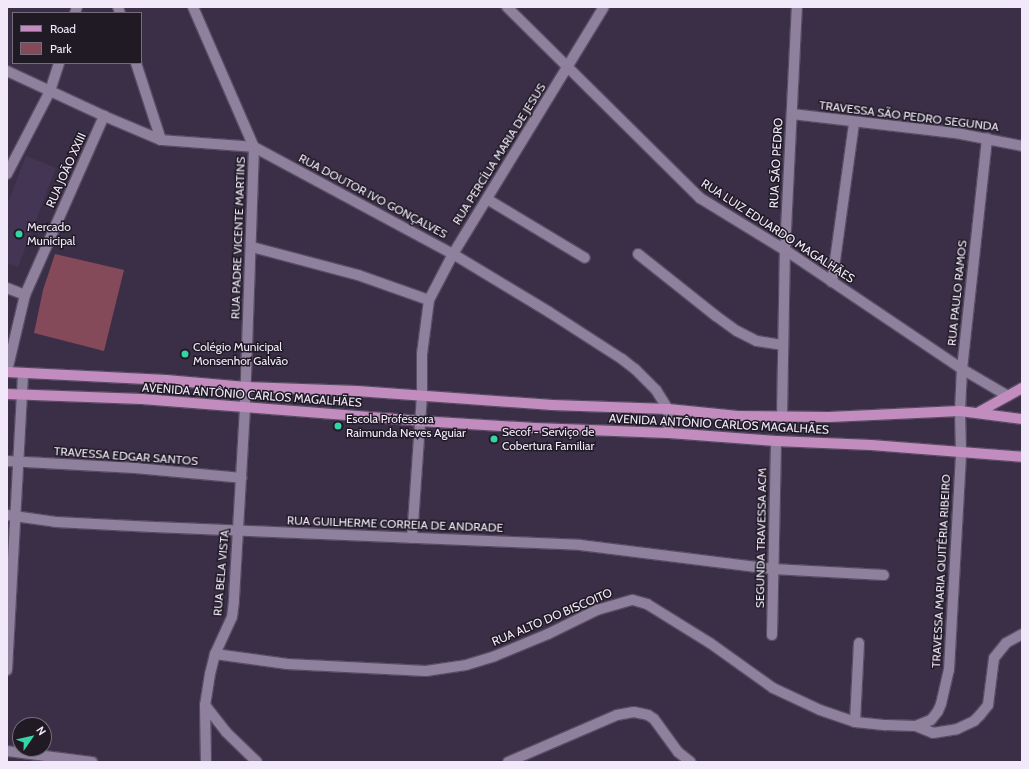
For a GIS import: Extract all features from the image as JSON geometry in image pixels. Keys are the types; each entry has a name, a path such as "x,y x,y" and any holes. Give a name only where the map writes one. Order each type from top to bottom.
{"main road":[{"name":"AVENIDA ANTÔNIO CARLOS MAGALHÃES","path":"7,372 166,380 246,387 422,396 552,405 668,410 738,416 829,417 960,411 979,412 1022,419"},
{"path":"979,412 1022,388"},
{"name":"AVENIDA ANTÔNIO CARLOS MAGALHÃES","path":"7,394 142,399 420,422 669,433 776,441 871,445 1022,457"}],"street":[{"name":"RUA PADRE VICENTE MARTINS","path":"193,7 254,147 252,247 246,387"},
{"name":"RUA LUIZ EDUARDO MAGALHÃES","path":"507,7 700,198 785,250 962,369 1008,396"},
{"name":"RUA PERCÍLIA MARIA DE JESUS","path":"412,538 422,396 422,354 429,300 452,254 604,7"},
{"name":"RUA SÃO PEDRO","path":"782,417 782,345 785,250 796,7"},
{"path":"7,174 50,91 59,64"},
{"path":"136,64 161,140"},
{"name":"RUA DOUTOR IVO GONÇALVES","path":"7,71 104,116 161,140 254,147 452,254 549,312 622,359 646,379 668,410"},
{"name":"TRAVESSA SÃO PEDRO SEGUNDA","path":"792,114 854,123 987,138 1022,146"},
{"name":"RUA JOÃO XXIII","path":"7,372 25,295 104,116"},
{"path":"832,282 854,123"},
{"name":"RUA PAULO RAMOS","path":"961,452 960,411 962,369 987,138"},
{"path":"487,199 586,258"},
{"path":"252,247 358,275 429,300"},
{"path":"638,254 737,331 757,341 782,345"},
{"path":"7,288 25,295"},
{"path":"7,670 11,516 20,462 23,373"},
{"name":"RUA BELA VISTA","path":"206,762 205,705 210,674 215,654 232,617 242,478 246,387"},
{"path":"668,410 669,433"},
{"name":"SEGUNDA TRAVESSA ACM","path":"772,634 776,441"},
{"name":"TRAVESSA MARIA QUITÉRIA RIBEIRO","path":"916,726 931,720 938,711 949,670 961,452"},
{"name":"TRAVESSA EDGAR SANTOS","path":"7,461 135,468 242,478"},
{"name":"RUA GUILHERME CORREIA DE ANDRADE","path":"11,516 56,522 580,545 773,569 884,575"},
{"name":"RUA ALTO DO BISCOITO","path":"215,654 287,664 426,671 466,665 495,656 548,634 597,610 633,600 647,604 710,643 773,688 820,710 855,722 916,726"},
{"path":"916,726 933,733 957,729 974,721 988,705 994,658 1006,643 1022,634"},
{"path":"855,722 859,643"},
{"path":"205,705 226,732 257,762"},
{"path":"508,762 617,715 634,712 641,713 654,719 678,752 691,762"},
{"path":"7,751 92,762"}],"shaded area":[{"name":"Mercado Municipal","path":"26,156 56,168 18,267 7,263 7,205"}],"green space":[{"path":"55,254 124,270 104,351 34,333 43,290"}],"place":[{"name":"Mercado Municipal","path":"19,234"},
{"name":"Colégio Municipal Monsenhor Galvão","path":"185,354"},
{"name":"Escola Professora Raimunda Neves Aguiar","path":"338,426"},
{"name":"Secof - Serviço de Cobertura Familiar","path":"494,439"}]}
